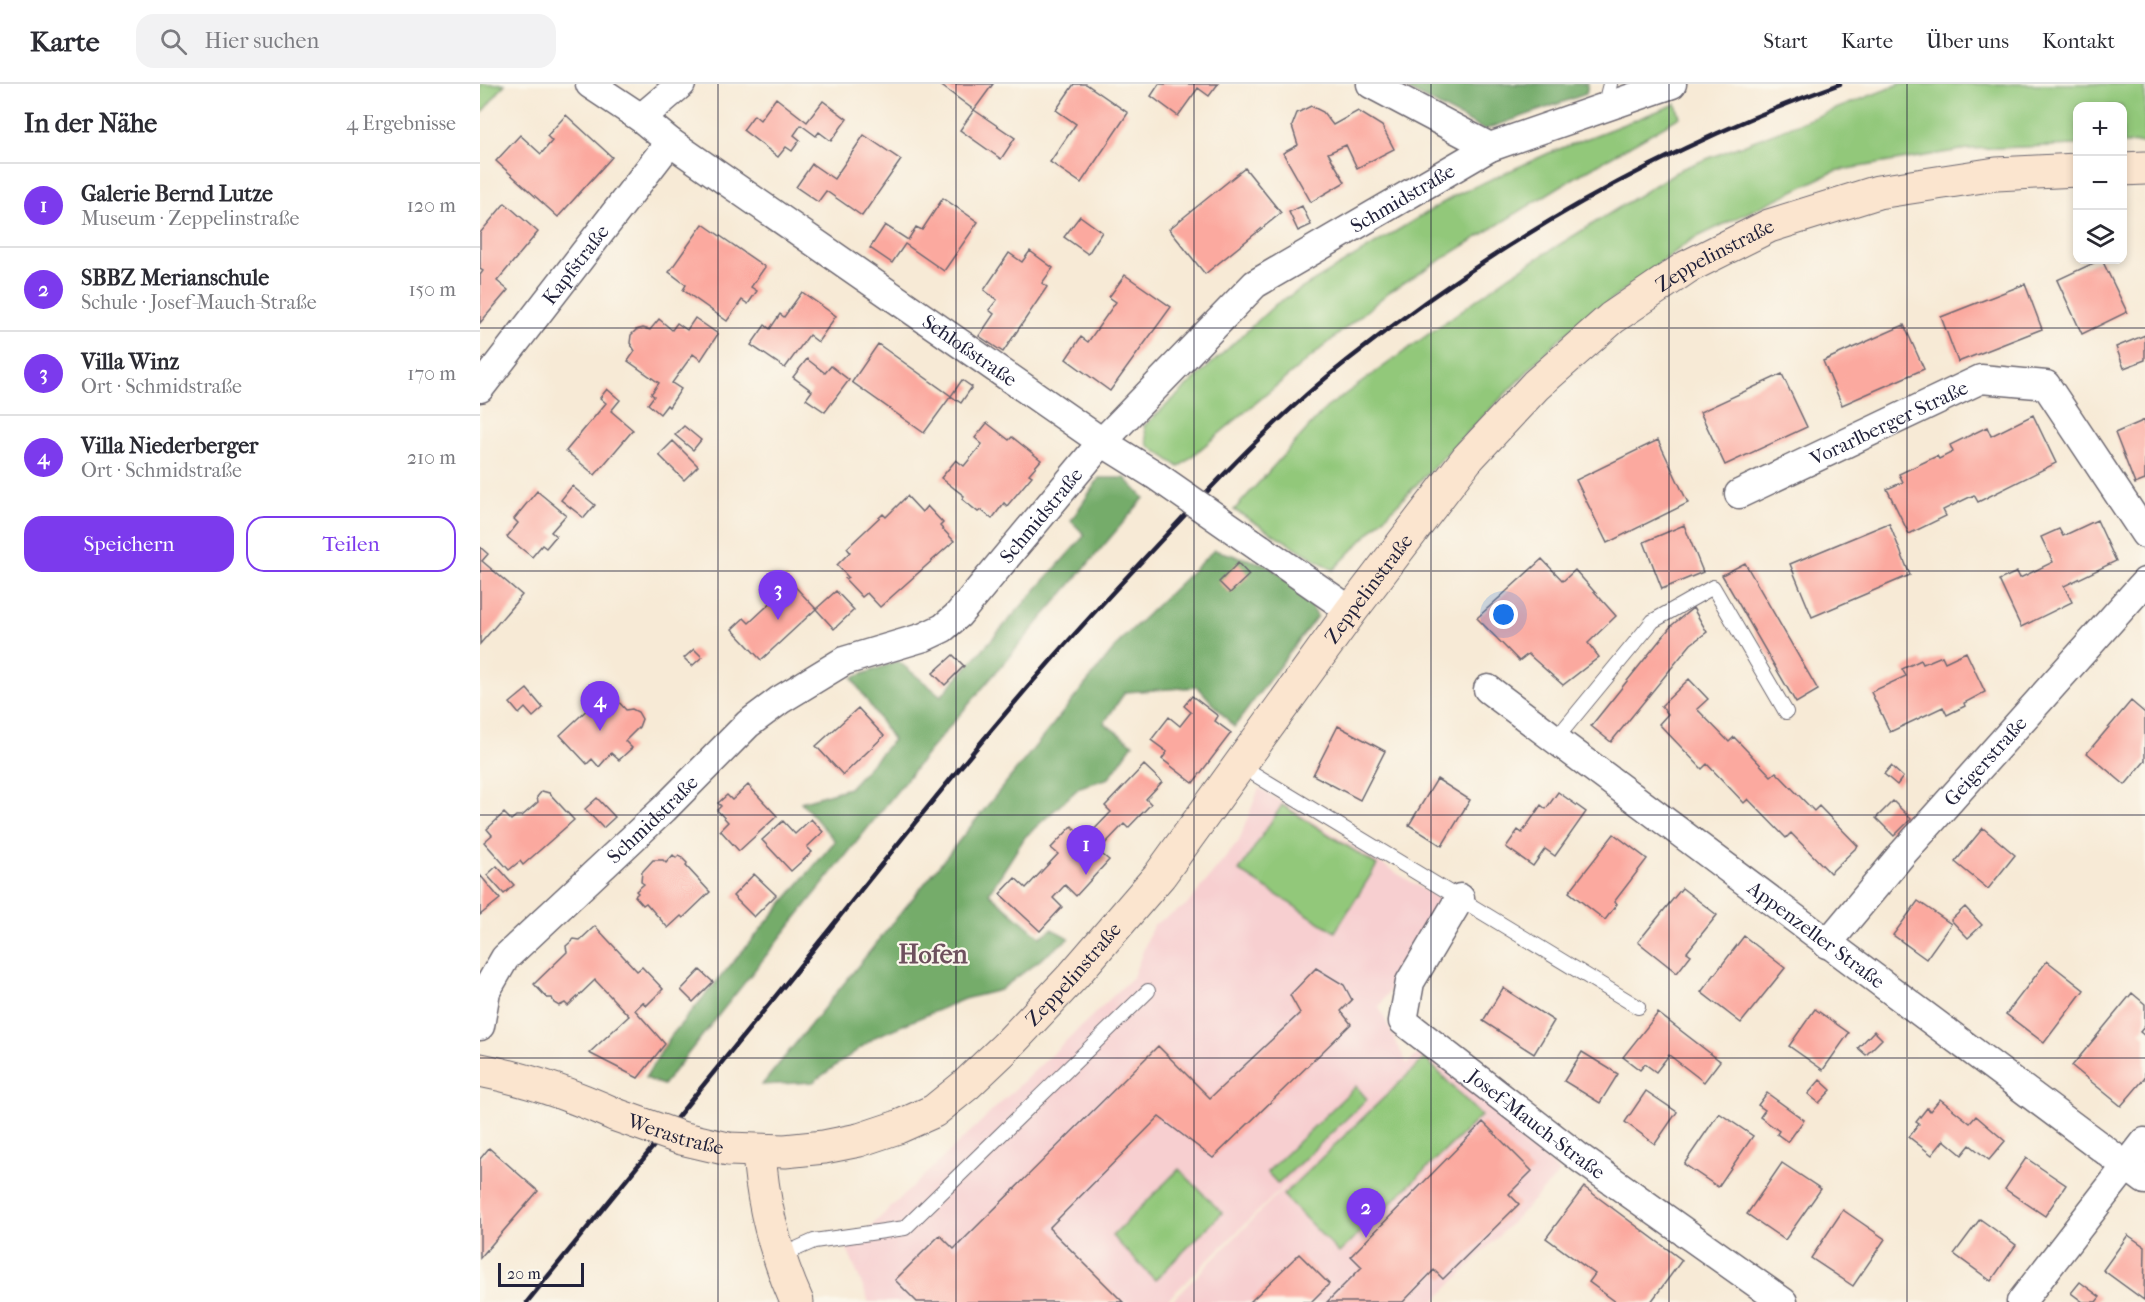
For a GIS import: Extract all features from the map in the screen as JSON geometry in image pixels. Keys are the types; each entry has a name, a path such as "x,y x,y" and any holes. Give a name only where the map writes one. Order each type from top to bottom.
{"main road":[{"path":"2127,169 2145,168"},
{"name":"Zeppelinstraße","path":"743,1150 824,1147 859,1140 898,1127 934,1111 966,1085 1006,1047 1073,976 1146,892 1241,766 1351,611 1467,459 1536,385 1612,318 1687,267 1768,225 1878,192 1996,174 2073,170"},
{"name":"Werastraße","path":"480,1070 518,1077 681,1138 743,1150"},
{"path":"743,1150 760,1171 769,1219 797,1302"}],"street":[{"name":"Schloßstraße","path":"590,84 1102,442 1351,611"},
{"path":"640,118 681,84"},
{"path":"1371,84 1490,147"},
{"name":"Schmidstraße","path":"480,1026 486,991 505,958 664,809 748,724 780,700 844,661 924,637 943,628 958,615 1102,442 1255,284 1490,147 1607,96 1672,84"},
{"name":"Kapfstraße","path":"480,388 670,142"},
{"name":"Vorarlberger Straße","path":"1738,494 1981,379 2046,385 2145,534"},
{"name":"Geigerstraße","path":"1827,944 1919,836 2145,582"},
{"name":"Appenzeller Straße","path":"1488,689 2135,1173"},
{"name":"Josef-Mauch-Straße","path":"1460,898 1410,982 1403,1021 1580,1158 1783,1302"},
{"path":"2021,1302 2135,1173 2145,1142"}],"lane":[{"path":"1555,740 1653,621 1713,587 1786,712"},
{"path":"1241,766 1638,1006"},
{"path":"780,1256 814,1241 905,1228 1148,991"}],"shaded area":[{"path":"1259,788 1445,903 1379,1007 1407,1064 1427,1045 1560,1173 1434,1302 1171,1302 1333,1138 1165,1302 869,1302 847,1249 1133,977 1153,925 1187,905 1239,841"}],"green space":[{"path":"480,84 505,84 480,115"},
{"path":"1397,84 1588,84 1586,94 1484,130"},
{"path":"1900,84 2145,84 2145,143 2127,144 2127,102 2073,102 2073,145 1967,149 1835,171 1691,240 1558,340 1333,570 1234,510 1326,408 1509,276 1681,169"},
{"path":"1676,104 1680,117 1567,182 1389,292 1179,467 1148,445 1144,426 1276,304 1454,196 1549,153"},
{"path":"1099,478 1125,478 1144,498 929,751 663,1085 645,1078 671,1036 835,841 801,802 849,788 893,740 852,678 898,661 941,696 1085,535 1071,521"},
{"path":"1214,550 1265,564 1300,587 1317,616 1234,727 1198,687 1125,692 1104,723 1133,744 1109,778 1080,787 1025,837 989,893 1040,937 1052,929 1069,938 1000,990 964,999 877,1036 813,1082 762,1085 1122,639"},
{"path":"1282,805 1377,865 1335,932 1239,871"},
{"path":"1425,1058 1481,1116 1339,1253 1283,1195"},
{"path":"1356,1086 1367,1099 1278,1184 1267,1172"},
{"path":"1179,1169 1222,1213 1155,1280 1112,1236"}],"building":[{"path":"939,84 993,84 974,110"},
{"path":"1074,84 1086,84 1128,113 1081,183 1050,162 1076,124 1056,110"},
{"path":"1159,84 1218,84 1209,96 1198,88 1178,116 1151,96"},
{"path":"776,98 807,122 823,101 847,119 831,141 819,132 816,136 801,125 794,135 800,140 792,151 786,147 778,157 743,130 754,115 760,120"},
{"path":"1311,106 1323,112 1333,125 1358,111 1382,126 1394,149 1357,168 1346,145 1328,153 1345,182 1311,202 1283,153 1298,145 1292,126 1297,113"},
{"path":"974,110 1015,138 1001,159 960,130"},
{"path":"566,115 612,157 558,217 496,161 520,135 541,154 552,141 547,136"},
{"path":"864,135 901,160 862,216 826,191 818,202 796,187 812,164 834,179"},
{"path":"1245,168 1281,213 1205,274 1169,229"},
{"path":"943,198 978,222 944,271 905,244 892,263 870,248 885,225 908,240 916,227 922,230"},
{"path":"505,203 538,232 497,281 508,290 480,323 480,275 483,271 480,269 480,233"},
{"path":"1302,206 1311,225 1298,231 1289,212"},
{"path":"1080,216 1102,232 1088,254 1064,237"},
{"path":"703,224 765,267 751,287 757,291 748,304 742,300 727,321 683,290 686,285 669,272"},
{"path":"1030,251 1053,268 1042,283 1047,287 1003,352 979,336 994,314 989,310 997,300 984,290 1009,253 1022,262"},
{"path":"2091,264 2104,264 2127,312 2082,334 2057,280"},
{"path":"1125,275 1171,307 1110,391 1066,359 1081,337 1088,342 1116,302 1109,297"},
{"path":"2025,284 2042,329 1958,362 1941,317"},
{"path":"802,292 836,316 818,342 809,335 785,368 751,345 765,325 770,329 780,314 784,317"},
{"path":"695,318 718,334 701,360 693,354 672,383 681,389 669,407 667,405 660,414 648,404 654,396 651,394 659,383 628,361 635,351 630,343 631,335 643,328 650,330 659,319 672,330 677,323 687,330"},
{"path":"1904,325 1924,369 1842,405 1823,361"},
{"path":"2145,335 2145,360 2124,368 2116,347"},
{"path":"878,344 951,396 924,433 852,382"},
{"path":"807,359 825,373 831,366 849,380 825,412 806,399 812,391 793,377"},
{"path":"1782,374 1807,427 1725,465 1700,412"},
{"path":"962,380 972,387 961,403 951,396"},
{"path":"607,389 620,400 611,411 633,430 595,475 566,451 606,403 600,398"},
{"path":"2033,415 2056,463 1978,502 1974,495 1943,510 1946,516 1909,534 1887,489 1903,482 1899,474 1937,456 1939,459 1953,452 1950,445 1987,427 1991,436"},
{"path":"2145,420 2145,480 2135,484 2115,433"},
{"path":"987,423 1009,440 1012,437 1041,460 1029,474 1032,476 1007,506 1004,503 992,519 981,510 978,512 962,499 964,496 941,478 956,460 964,466 982,444 975,438"},
{"path":"684,426 701,440 693,450 675,435"},
{"path":"1658,440 1688,503 1607,543 1576,480"},
{"path":"673,441 698,466 684,480 659,455"},
{"path":"572,486 595,505 584,518 561,500"},
{"path":"537,491 566,515 551,532 556,536 546,548 542,545 532,557 507,537 518,523 514,519"},
{"path":"907,496 922,512 927,506 943,523 940,526 954,541 880,607 867,593 862,597 845,579 848,577 837,565 850,552 847,548 883,514 886,517"},
{"path":"2097,520 2116,561 2064,586 2072,602 2021,627 1999,580 2017,572 2020,578 2053,562 2041,537 2059,529 2063,536"},
{"path":"1889,523 1910,575 1812,617 1790,564"},
{"path":"1684,525 1703,572 1662,589 1644,542"},
{"path":"480,547 488,554 482,561 522,595 480,644"},
{"path":"1542,559 1563,581 1575,570 1616,616 1588,643 1599,657 1563,685 1528,654 1519,661 1477,618"},
{"path":"1238,563 1249,575 1230,593 1219,582"},
{"path":"1745,563 1818,690 1796,703 1722,575"},
{"path":"786,577 816,609 761,660 732,629 744,618 749,623 779,595 774,589"},
{"path":"836,591 854,610 834,629 816,609"},
{"path":"1693,608 1707,632 1691,644 1611,742 1591,726 1672,625"},
{"path":"694,649 702,657 692,666 684,658"},
{"path":"1966,652 1985,692 1947,715 1943,707 1890,732 1871,692 1906,676 1902,669 1921,660 1923,664 1942,656 1945,662"},
{"path":"953,655 964,666 945,685 933,673"},
{"path":"1689,679 1708,699 1697,709 1729,742 1734,737 1771,776 1776,772 1814,811 1819,806 1858,846 1830,873 1791,833 1786,838 1748,799 1744,803 1707,764 1702,769 1659,724 1668,714 1661,706"},
{"path":"527,689 543,708 533,717 525,708 519,714 510,703"},
{"path":"608,690 626,710 632,709 638,712 642,719 639,727 625,741 632,748 619,760 611,753 599,767 592,759 587,764 560,735"},
{"path":"1192,696 1218,716 1215,721 1231,733 1193,783 1162,759 1167,752 1151,740 1169,717 1180,726 1191,712 1184,706"},
{"path":"2131,701 2145,713 2145,761 2125,785 2087,753"},
{"path":"858,708 884,736 843,775 816,746"},
{"path":"1338,726 1385,751 1360,800 1313,775"},
{"path":"1144,765 1162,782 1146,799 1151,804 1128,828 1124,824 1098,851 1109,860 1076,896 1065,885 1053,898 1062,907 1040,931 1000,894 1015,878 1026,888 1058,854 1051,848 1072,826 1085,839 1111,812 1105,806"},
{"path":"1891,766 1903,777 1897,785 1884,774"},
{"path":"1437,779 1470,800 1442,846 1409,825"},
{"path":"748,785 777,816 739,851 720,830 728,822 717,810 721,806 718,803 727,795 732,800"},
{"path":"542,791 549,793 574,820 523,865 520,861 509,870 484,842 492,835 487,829 504,813 511,820 516,816 522,816 538,802 537,797"},
{"path":"1558,792 1586,812 1555,856 1545,849 1533,866 1506,847 1518,830 1522,833 1541,805 1546,809"},
{"path":"597,798 615,817 603,828 585,809"},
{"path":"1893,801 1911,819 1894,836 1876,818"},
{"path":"811,819 823,832 807,847 812,852 791,871 762,840 783,821 795,834"},
{"path":"1983,828 2015,855 1988,889 1955,862"},
{"path":"1614,834 1647,859 1614,902 1617,904 1605,920 1569,892"},
{"path":"673,855 676,858 679,855 687,863 686,866 710,892 683,918 681,916 668,928 646,903 643,905 635,896 638,893 636,891 644,884 641,882 642,872 653,860 663,860 666,863"},
{"path":"497,866 514,885 504,894 487,875"},
{"path":"754,874 776,895 754,917 733,896"},
{"path":"480,875 500,899 480,915"},
{"path":"1682,888 1717,915 1687,952 1691,955 1677,973 1638,942"},
{"path":"1918,901 1951,924 1926,959 1893,935"},
{"path":"1965,907 1982,925 1968,938 1951,920"},
{"path":"595,926 637,971 642,967 663,989 646,1006 643,1002 635,1010 665,1044 638,1078 589,1053 629,1016 595,980 568,1006 565,1003 559,1006 554,1003 552,998 547,998 534,984 567,952 566,946 574,939 580,940"},
{"path":"1744,936 1785,968 1741,1023 1701,992"},
{"path":"2047,961 2084,990 2044,1043 2006,1014"},
{"path":"1316,968 1344,985 1352,1000 1341,1011 1351,1024 1213,1158 1159,1117 1049,1228 1123,1302 917,1302 895,1280 940,1235 954,1249 1158,1046 1210,1098 1300,1013 1290,995"},
{"path":"700,970 713,982 693,1002 681,990"},
{"path":"1503,988 1554,1021 1534,1054 1483,1021"},
{"path":"2132,993 2145,1004 2145,1026 2140,1032 2145,1036 2145,1078 2121,1106 2072,1066"},
{"path":"1815,1009 1849,1033 1823,1070 1789,1046"},
{"path":"1658,1013 1720,1061 1704,1082 1669,1055 1656,1072 1645,1064 1640,1070 1623,1057"},
{"path":"1874,1031 1882,1039 1866,1055 1858,1048"},
{"path":"1582,1052 1618,1074 1600,1103 1564,1081"},
{"path":"1820,1080 1831,1090 1819,1103 1808,1094"},
{"path":"1646,1091 1677,1112 1655,1144 1625,1122"},
{"path":"1767,1093 1804,1120 1788,1142 1777,1134 1779,1131 1760,1117 1765,1110 1758,1105"},
{"path":"1940,1099 1970,1123 1976,1116 2005,1141 1989,1160 1970,1145 1962,1155 1944,1140 1932,1155 1909,1137 1919,1124 1916,1122 1927,1108 1930,1111"},
{"path":"1719,1113 1753,1136 1718,1187 1684,1164"},
{"path":"1483,1122 1532,1171 1509,1194 1519,1204 1443,1279 1434,1270 1403,1302 1327,1302 1362,1267 1351,1256"},
{"path":"489,1148 538,1191 480,1258 480,1159"},
{"path":"2026,1158 2066,1185 2045,1216 2005,1189"},
{"path":"1782,1163 1821,1189 1785,1240 1747,1214"},
{"path":"1584,1187 1682,1260 1651,1302 1616,1302 1589,1282 1595,1274 1546,1238"},
{"path":"1843,1210 1885,1239 1853,1286 1811,1258"},
{"path":"1980,1219 2016,1245 1991,1281 1954,1254"},
{"path":"2128,1235 2145,1247 2144,1300 2103,1270"},
{"path":"1299,1254 1329,1284 1311,1302 1250,1302"},
{"path":"2080,1282 2100,1297 2096,1302 2083,1302 2071,1293"}],"railway":[{"path":"527,1302 1014,703 1080,628 1222,476 1283,416 1326,378 1404,317 1462,276 1522,238 1645,168 1709,137 1840,84"}],"place":[{"name":"Villa Winz","path":"778,620"},
{"name":"Villa Niederberger","path":"600,731"},
{"name":"Galerie Bernd Lutze","path":"1086,875"},
{"name":"SBBZ Merianschule","path":"1366,1238"}],"district":[{"name":"Hofen","path":"933,954"}]}
